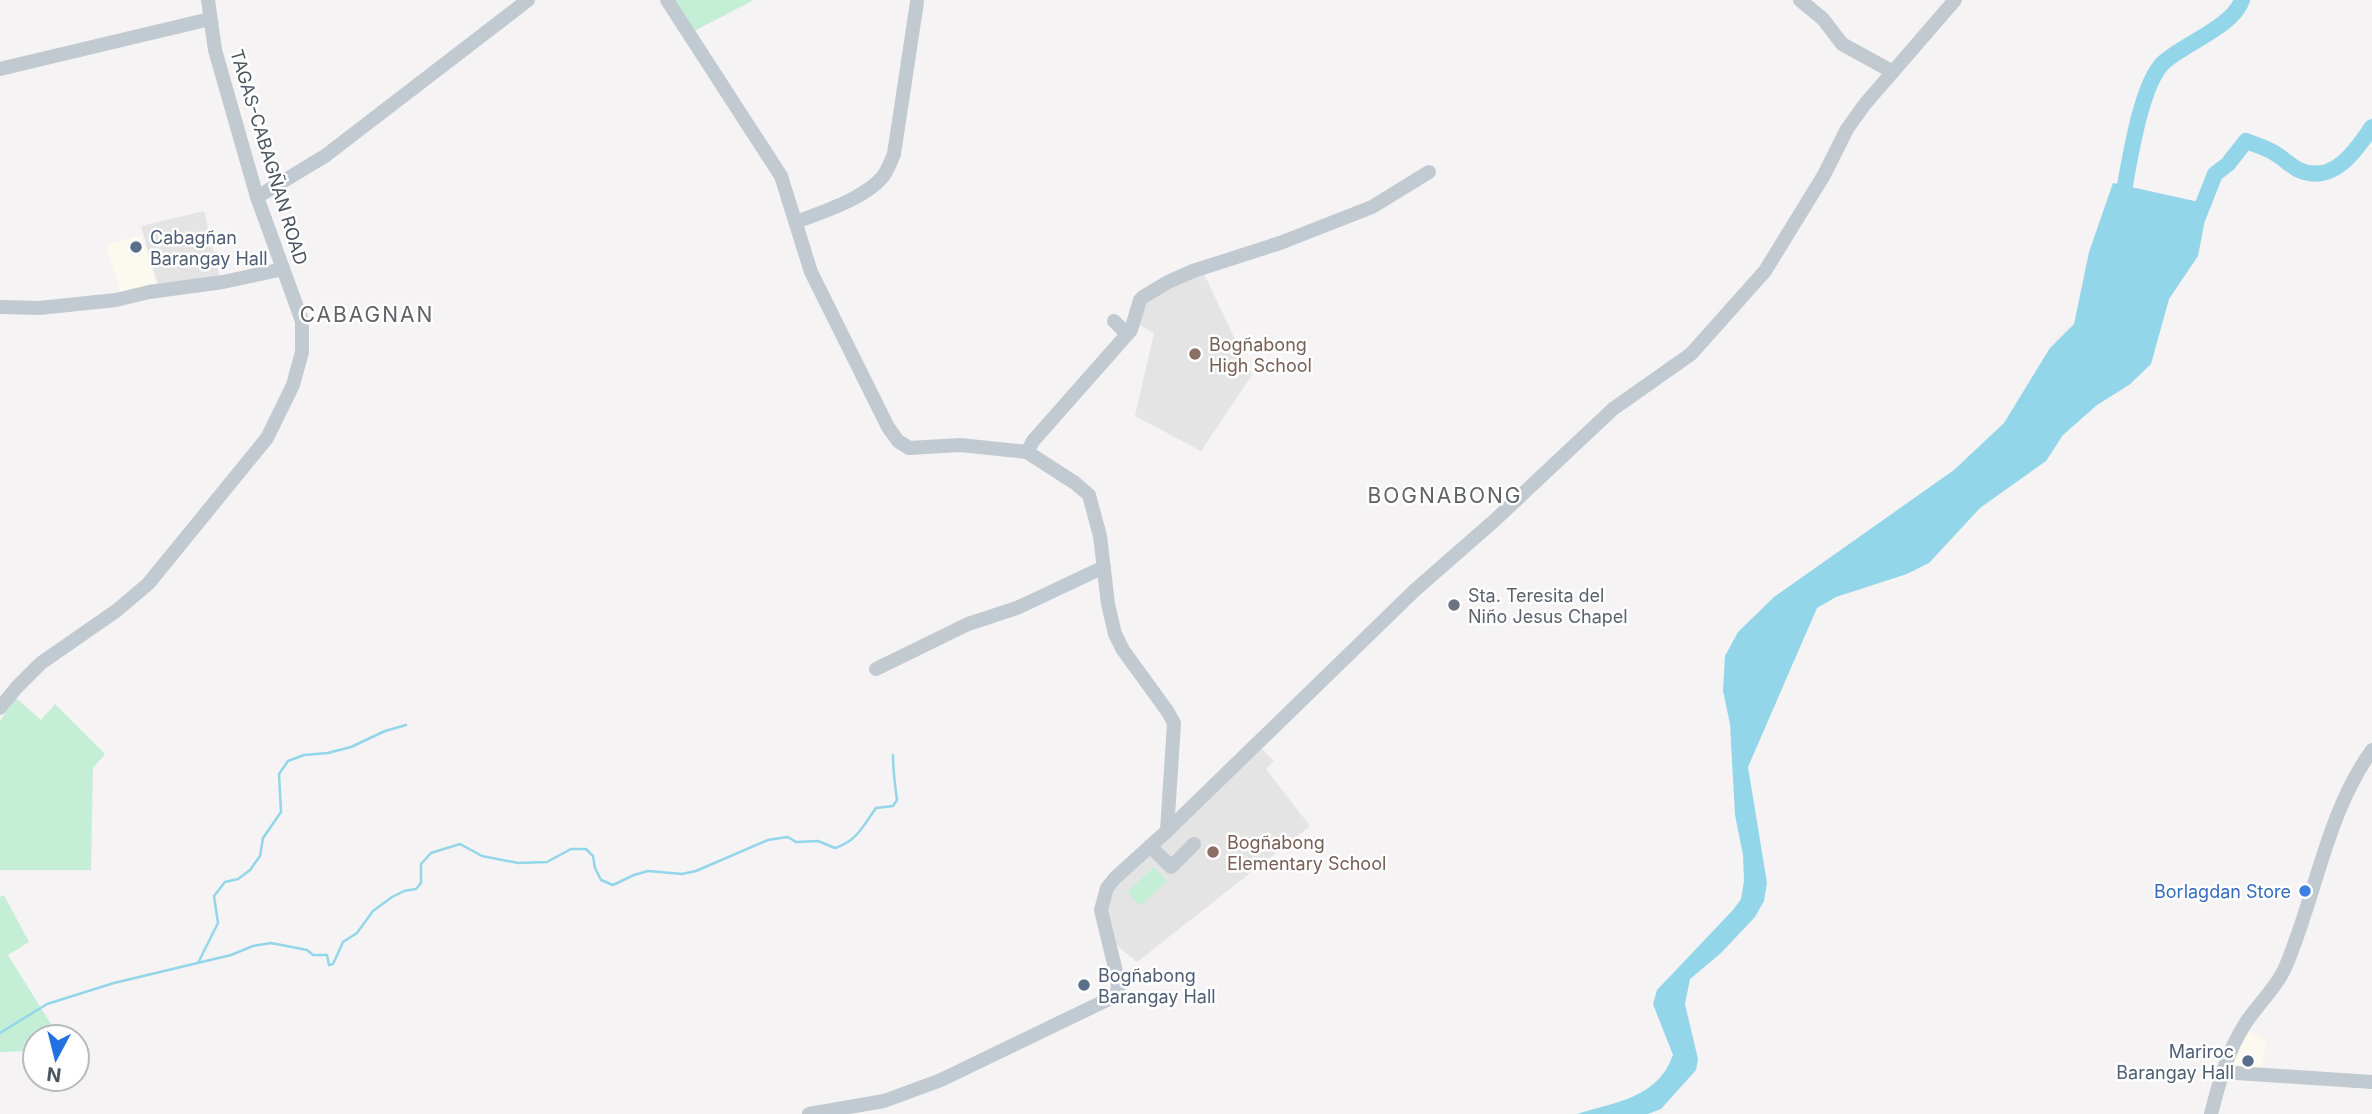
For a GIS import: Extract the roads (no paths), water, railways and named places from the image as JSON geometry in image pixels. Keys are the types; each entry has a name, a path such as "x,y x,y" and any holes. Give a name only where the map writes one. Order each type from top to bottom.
{"street":[{"name":"TAGAS-CABAGÑAN ROAD","path":"0,708 41,663 116,611 148,583 267,438 293,385 302,352 302,321 257,197 215,50 208,0"},
{"path":"257,197 325,156 528,0"},
{"path":"1800,0 1823,19 1842,44 1893,72"},
{"path":"809,1114 884,1101 941,1080 1115,996 1118,988 1117,976 1102,919 1102,900 1115,877 1167,831 1415,590 1613,409 1691,354 1765,271 1824,175 1847,129 1955,0"},
{"path":"670,1 781,176 811,272 888,427 898,441 909,448 960,445 1027,452 1089,495 1100,536 1108,604 1115,634 1123,650 1174,723 1167,831"},
{"path":"796,222 868,190 884,175 894,154 917,2"},
{"path":"0,69 210,19"},
{"path":"1027,452 1033,441 1127,334 1135,321 1140,300 1168,282 1213,263 1280,243 1342,220 1371,207 1429,172"},
{"path":"0,307 39,308 116,300 283,270"},
{"path":"1114,321 1127,334"},
{"path":"876,669 968,624 1017,608 1104,567"},
{"path":"2211,1114 2222,1072 2236,1038 2283,972 2298,937 2340,806 2353,779 2372,750"},
{"path":"1150,846 1171,867 1194,844"},
{"path":"2222,1072 2372,1082"}],"water":[{"path":"2113,183 2208,204 2198,256 2169,299 2151,364 2129,385 2097,405 2063,435 2046,461 1980,508 1929,563 1907,574 1836,597 1817,608 1748,767 1767,883 1764,901 1755,917 1721,953 1690,979 1685,1004 1698,1059 1696,1070 1661,1109 1648,1114 1577,1114 1634,1096 1657,1081 1673,1055 1653,1004 1657,990 1741,899 1744,881 1743,855 1735,815 1730,724 1723,691 1725,656 1738,632 1774,597 1954,470 2004,423 2050,348 2074,324 2089,252"}],"waterway":[{"path":"2121,207 2141,110 2155,75 2172,56 2229,19 2242,0"},
{"path":"2193,222 2198,217 2215,174 2228,164 2246,141 2273,152 2299,170 2322,173 2333,169 2351,155 2372,127"},
{"path":"198,963 218,923 214,896 225,882 238,879 250,870 260,856 263,838 281,812 279,774 288,761 304,755 351,747 385,731 406,725"},
{"path":"0,1033 47,1004 114,983 231,955 253,946 271,943 307,950 313,955 327,955 329,965 333,964 343,942 357,933 373,911 392,897 416,889 421,883 421,864 431,853 460,844 482,856 518,863 547,862 571,849 586,849 593,856 601,880 613,885 648,871 682,874 696,871 768,840 788,837 796,842 818,841 835,848 854,837 876,808 893,806 897,800 893,755"}],"place":[{"name":"Cabagñan Barangay Hall","path":"136,247"},
{"name":"Bogñabong High School","path":"1195,354"},
{"name":"Sta. Teresita del Niño Jesus Chapel","path":"1454,605"},
{"name":"Bogñabong Elementary School","path":"1213,852"},
{"name":"Borlagdan Store","path":"2305,891"},
{"name":"Bogñabong Barangay Hall","path":"1084,985"},
{"name":"Mariroc Barangay Hall","path":"2248,1061"}],"district":[{"name":"CABAGNAN","path":"367,314"},
{"name":"BOGNABONG","path":"1445,495"}]}
